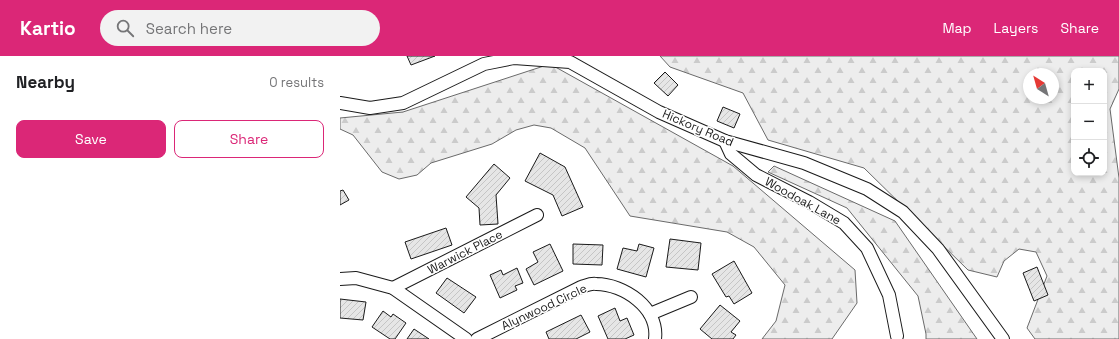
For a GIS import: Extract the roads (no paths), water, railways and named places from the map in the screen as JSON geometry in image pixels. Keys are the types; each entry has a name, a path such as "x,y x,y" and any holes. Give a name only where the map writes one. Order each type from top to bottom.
{"street":[{"name":"Hickory Road","path":"340,103 370,108 403,102 484,64 514,58 570,62 659,112 725,141 804,163 867,189 903,212 938,249 1003,339"},
{"name":"Woodoak Lane","path":"725,141 731,154 756,175 809,202 844,223 867,248 889,295 897,336"},
{"name":"Warwick Place","path":"394,288 537,215"},
{"path":"340,279 356,278 394,288 466,339"},
{"name":"Alynwood Circle","path":"477,339 574,290 594,283 618,288 644,306 650,314"},
{"path":"654,339 655,326 650,314 690,297"}]}
